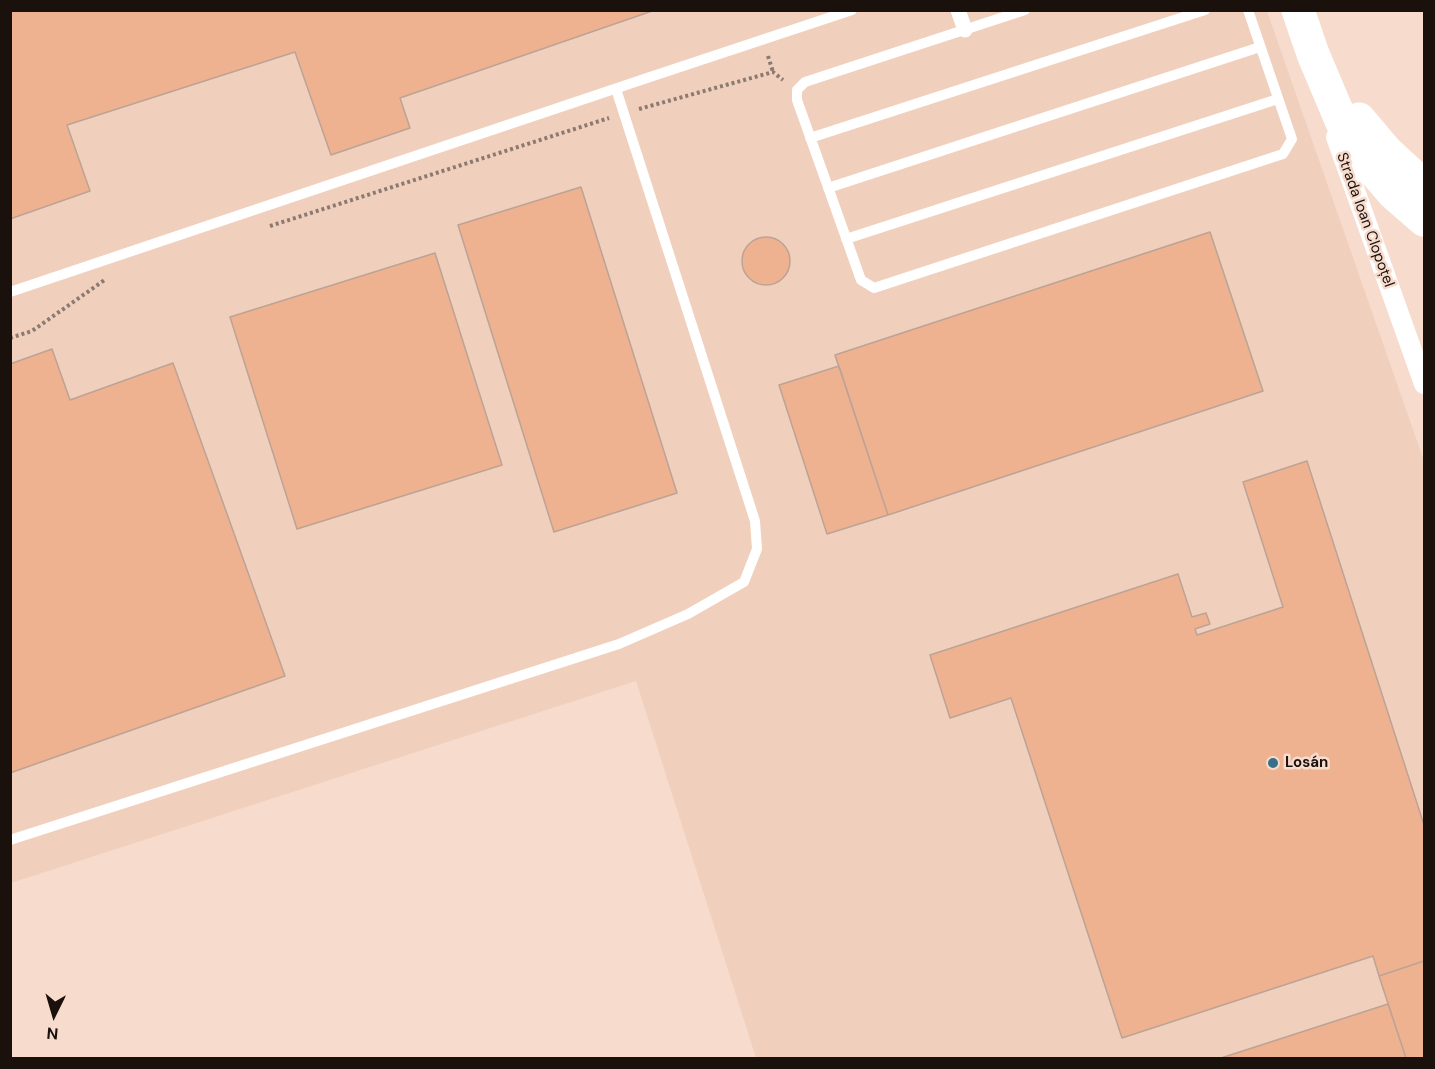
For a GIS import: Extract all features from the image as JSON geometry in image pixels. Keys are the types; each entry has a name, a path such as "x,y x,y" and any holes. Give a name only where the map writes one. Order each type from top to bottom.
{"highway":[{"name":"Strada Ioan Clopoțel","path":"1298,10 1313,54 1351,144 1393,193 1425,220"},
{"name":"Strada Ioan Clopoțel","path":"1313,54 1346,102 1386,151 1425,186"}],"street":[{"path":"958,10 965,30"},
{"name":"Strada Ioan Clopoțel","path":"1313,54 1318,88 1425,384"}],"lane":[{"path":"10,292 852,10"},
{"path":"1025,10 805,82 797,90 797,100 861,280 874,288 1283,154 1292,139 1248,10"},
{"path":"810,138 1205,10"},
{"path":"828,188 1260,47"},
{"path":"10,840 619,644 688,614 744,582 757,549 755,521 616,89"},
{"path":"846,239 1278,99"}],"path":[{"path":"264,227 624,113 773,72 797,90"},
{"path":"10,338 32,332 111,276"}],"shaded area":[{"path":"10,11 1267,11 1424,461 1424,1058 756,1058 636,681 11,883"}],"building":[{"path":"10,10 655,10 400,98 410,128 331,155 295,52 67,125 90,191 10,219"},
{"path":"581,187 677,493 554,532 458,225"},
{"path":"1210,232 1263,391 888,515 835,355"},
{"path":"761,237 771,237 783,244 790,256 790,266 783,278 771,285 761,285 746,274 742,266 742,256 753,241"},
{"path":"435,253 502,465 297,529 230,317"},
{"path":"52,349 70,400 173,363 285,676 10,773 10,364"},
{"path":"839,366 888,515 827,534 779,385"},
{"path":"1307,461 1424,825 1424,961 1379,976 1373,956 1122,1038 1011,698 950,718 930,655 1178,574 1192,617 1206,613 1210,624 1195,629 1197,635 1283,607 1243,482"},
{"path":"1424,961 1424,1058 1406,1058 1379,976"},
{"path":"1388,1004 1406,1058 1221,1058"}],"place":[{"name":"Losán","path":"1273,763"}]}
